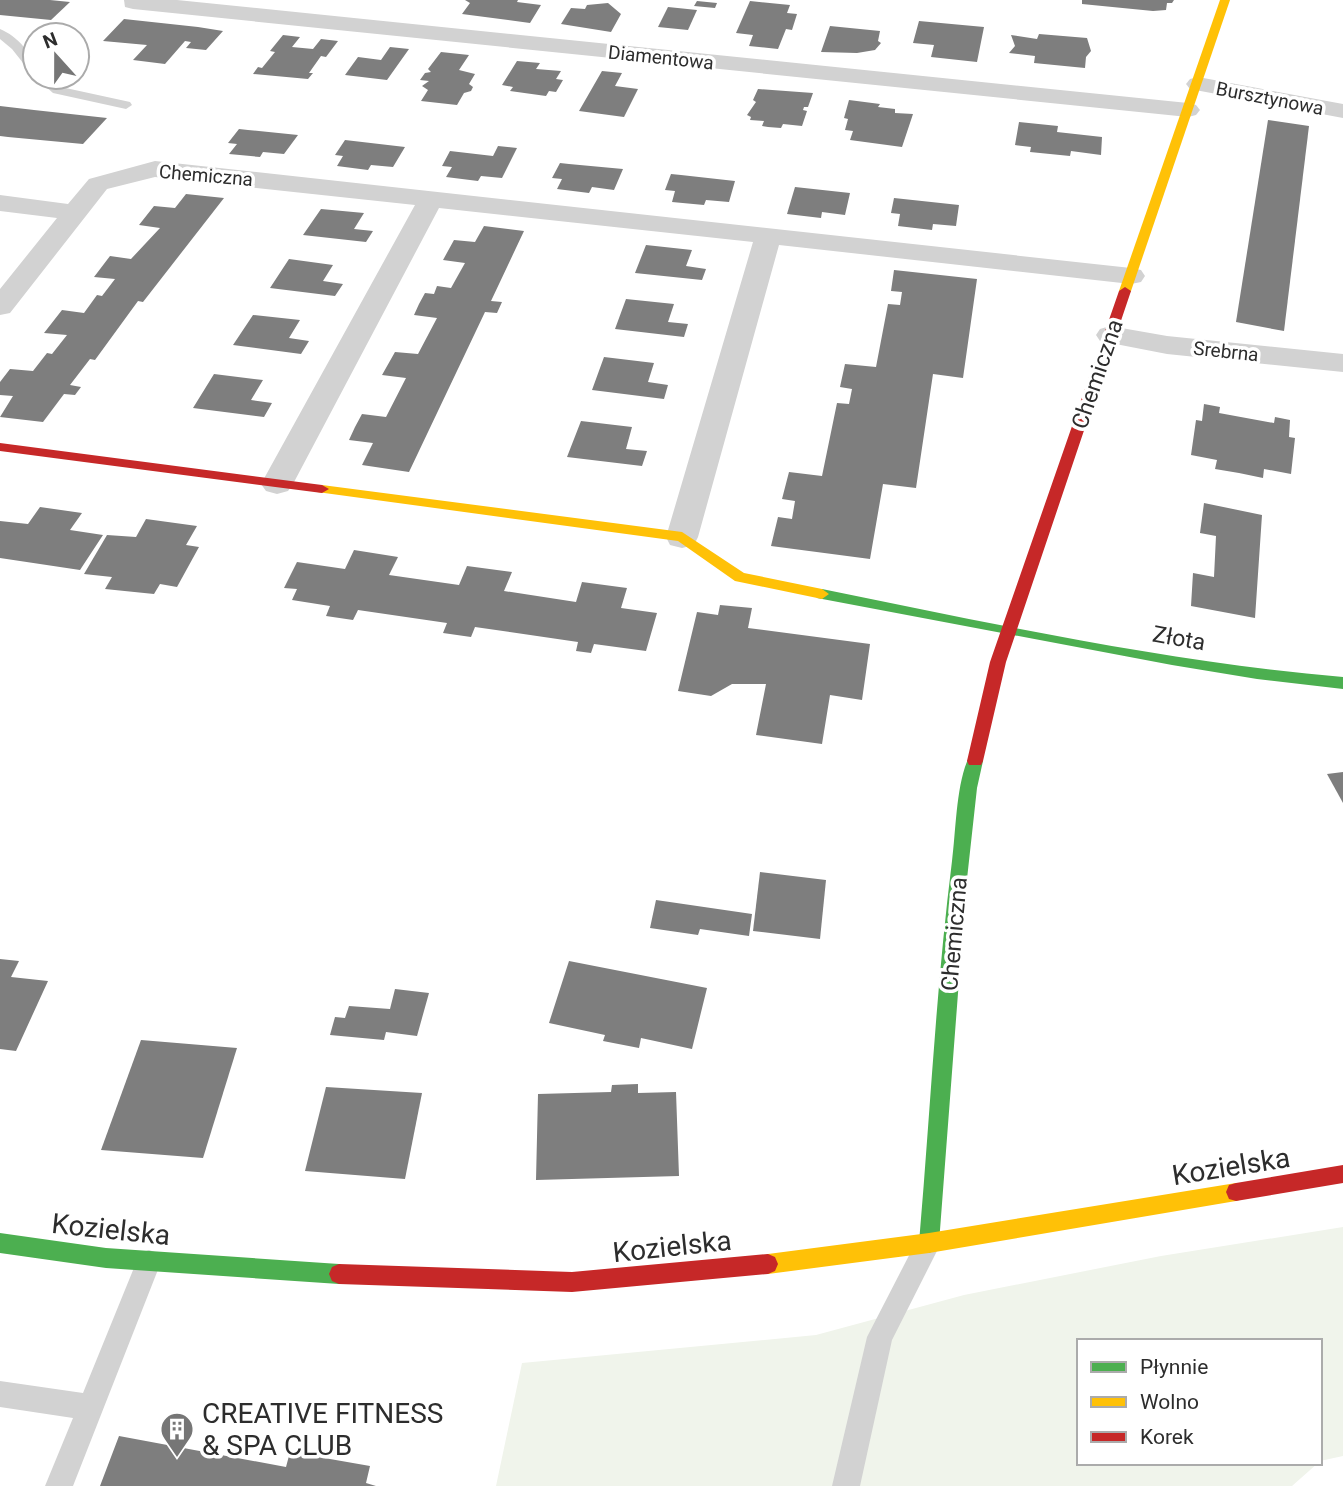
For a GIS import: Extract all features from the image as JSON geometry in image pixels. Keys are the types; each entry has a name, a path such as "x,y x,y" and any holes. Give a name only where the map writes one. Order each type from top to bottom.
{"street":[{"name":"Chemiczna","path":"929,1242 957,888 969,788 1007,631 1225,0"},
{"name":"Diamentowa","path":"133,2 1188,110"},
{"name":"Bursztynowa","path":"1198,84 1343,111"},
{"name":"Chemiczna","path":"0,307 98,184 155,169 1131,276"},
{"path":"277,484 431,199"},
{"path":"0,203 74,213"},
{"path":"682,537 768,236"},
{"name":"Srebrna","path":"1110,335 1167,345 1343,363"},
{"path":"0,447 682,537 740,577 1007,631"},
{"name":"Złota","path":"1007,631 1282,678 1343,683"},
{"name":"Kozielska","path":"0,1243 149,1261 436,1279 572,1282 786,1262 929,1242 1343,1174"}],"lane":[{"path":"0,33 21,52"},
{"path":"62,91 126,105"},
{"path":"846,1486 880,1337 929,1242"},
{"path":"59,1486 149,1261"},
{"path":"0,1394 91,1407"}],"shaded area":[{"path":"1343,1227 1343,1456 1322,1461 1322,1339 1077,1339 1077,1465 1316,1465 1292,1486 496,1486 522,1363 816,1335 964,1295 1161,1256"}],"building":[{"path":"0,0 70,2 51,20 0,15"},
{"path":"465,0 518,0 517,2 541,5 530,23 462,14 470,3"},
{"path":"1082,0 1174,0 1167,3 1166,10 1153,11 1082,4"},
{"path":"697,1 717,3 715,8 694,6"},
{"path":"750,1 790,5 787,13 797,14 792,30 786,29 778,49 749,46 753,35 736,33"},
{"path":"608,3 621,14 611,32 561,24 571,8 585,9 587,5"},
{"path":"668,7 697,10 688,30 658,27"},
{"path":"124,19 223,31 206,50 186,48 191,42 185,41 165,64 133,60 147,45 103,41"},
{"path":"919,21 984,27 977,62 931,57 934,45 913,43"},
{"path":"830,26 880,31 878,41 881,43 875,50 857,53 821,52"},
{"path":"1039,34 1087,38 1091,51 1086,57 1085,68 1034,63 1035,56 1009,53 1015,46 1011,35 1037,39"},
{"path":"283,35 300,37 292,47 313,49 321,39 338,41 326,57 321,56 308,79 253,74 258,67 262,68 275,52 270,51"},
{"path":"390,47 409,49 387,80 345,75 358,57 381,60"},
{"path":"441,52 469,55 459,70 475,74 469,84 473,87 471,91 464,93 457,105 421,101 428,90 422,86 429,81 420,80 425,73 431,72 428,69"},
{"path":"517,61 540,63 536,69 561,71 556,79 563,80 556,92 549,91 546,96 510,91 513,87 502,85"},
{"path":"602,71 622,73 615,86 638,89 624,117 579,111"},
{"path":"758,89 813,93 808,107 803,110 807,111 802,126 783,124 781,128 768,127 762,126 764,121 750,120 751,117 747,115 756,102 753,100"},
{"path":"849,100 880,104 878,107 895,109 895,113 913,114 902,147 850,140 853,131 845,130 848,119 844,118"},
{"path":"0,106 107,118 83,144 8,137 0,136"},
{"path":"1268,120 1309,126 1284,331 1236,322"},
{"path":"1019,122 1058,126 1057,132 1102,137 1101,155 1071,151 1070,156 1030,152 1031,147 1015,145"},
{"path":"239,129 298,135 284,154 263,152 260,157 229,154 237,144 228,143"},
{"path":"345,140 405,147 393,167 371,165 368,170 337,166 343,156 335,155"},
{"path":"498,146 517,148 502,178 481,176 478,181 446,177 452,167 442,166 450,151 493,156"},
{"path":"560,163 623,169 614,190 592,187 589,193 557,189 562,179 552,178"},
{"path":"671,174 735,181 729,202 706,200 704,205 672,202 675,191 665,190"},
{"path":"795,187 850,193 845,215 822,212 821,218 787,214"},
{"path":"186,194 224,198 143,302 138,301 95,360 90,359 70,385 81,387 75,395 64,394 43,422 0,417 13,396 0,395 0,382 10,369 33,371 47,353 52,354 67,335 44,333 62,310 84,313 97,295 102,296 115,279 94,277 110,256 131,259 160,228 139,225 154,206 175,208"},
{"path":"894,198 959,205 956,226 933,224 932,230 898,226 900,214 891,213"},
{"path":"321,209 364,213 354,229 373,231 366,242 303,235"},
{"path":"484,226 524,231 491,301 502,302 497,313 485,312 409,472 362,465 373,443 349,440 355,427 362,414 386,417 406,378 382,375 395,352 418,354 437,318 414,315 419,304 425,293 434,294 437,286 451,288 465,263 443,260 454,240 475,242"},
{"path":"646,245 692,250 686,266 706,269 702,280 635,273"},
{"path":"289,259 333,265 323,281 343,284 335,296 270,288"},
{"path":"894,270 977,279 963,378 933,374 916,488 883,484 870,559 771,546 778,517 792,519 795,501 782,499 789,472 822,476 837,403 849,404 852,389 840,387 845,364 876,367 888,304 900,305 902,292 891,291"},
{"path":"626,299 674,304 668,322 688,324 684,337 615,329"},
{"path":"253,315 300,320 289,338 309,341 301,354 233,345"},
{"path":"604,357 654,363 648,382 668,385 664,399 592,390"},
{"path":"214,374 263,380 251,400 272,403 264,417 193,408"},
{"path":"1204,404 1220,407 1219,413 1274,423 1275,417 1290,420 1289,437 1295,438 1291,474 1264,469 1263,478 1215,469 1217,460 1191,455 1196,420 1202,421"},
{"path":"581,421 632,427 626,449 647,451 642,466 567,457"},
{"path":"1204,503 1262,515 1255,618 1191,606 1193,573 1214,577 1216,536 1200,533"},
{"path":"40,507 82,513 70,530 103,535 80,570 0,558 0,521 28,524"},
{"path":"146,519 197,526 186,545 199,547 177,587 160,584 154,594 105,589 112,577 84,574 107,535 136,537"},
{"path":"354,550 398,557 389,575 459,585 467,566 512,572 504,591 576,602 582,582 627,588 621,608 657,613 646,651 594,644 591,653 576,651 578,642 475,627 471,637 443,633 447,623 358,610 353,620 326,616 330,606 292,600 297,589 284,588 297,562 345,569"},
{"path":"720,605 752,608 748,628 870,644 862,700 830,695 822,744 756,735 766,684 732,684 711,696 678,691 697,612 718,615"},
{"path":"1343,772 1343,803 1327,774"},
{"path":"760,872 826,880 820,939 753,931"},
{"path":"656,900 752,914 749,936 700,929 698,935 650,928"},
{"path":"0,959 19,961 11,977 48,981 16,1051 0,1049"},
{"path":"569,961 707,988 692,1049 641,1038 639,1048 603,1041 605,1035 549,1023"},
{"path":"395,989 429,993 417,1036 386,1032 384,1040 330,1035 335,1017 345,1018 349,1006 390,1009"},
{"path":"141,1040 237,1048 203,1158 101,1150"},
{"path":"638,1084 638,1093 676,1092 679,1176 536,1180 538,1094 611,1092 612,1085"},
{"path":"326,1087 422,1093 405,1179 305,1171"},
{"name":"CREATIVE FITNESS & SPA CLUB","path":"119,1436 286,1467 290,1452 370,1466 366,1483 376,1486 100,1486"}],"traffic: fast":[{"path":"822,594 1172,660 1343,683"},
{"path":"929,1243 957,888 969,788 975,761"},
{"path":"0,1243 106,1258 339,1274"}],"traffic: slow":[{"path":"1125,291 1225,0"},
{"path":"322,489 682,537 740,577 822,594"},
{"path":"768,1264 929,1243 1236,1192"}],"traffic: jam":[{"path":"975,761 998,662 1125,291"},
{"path":"0,447 322,489"},
{"path":"1236,1192 1343,1174"},
{"path":"339,1274 572,1282 768,1264"}],"place":[{"name":"CREATIVE FITNESS & SPA CLUB","path":"177,1459"}]}
